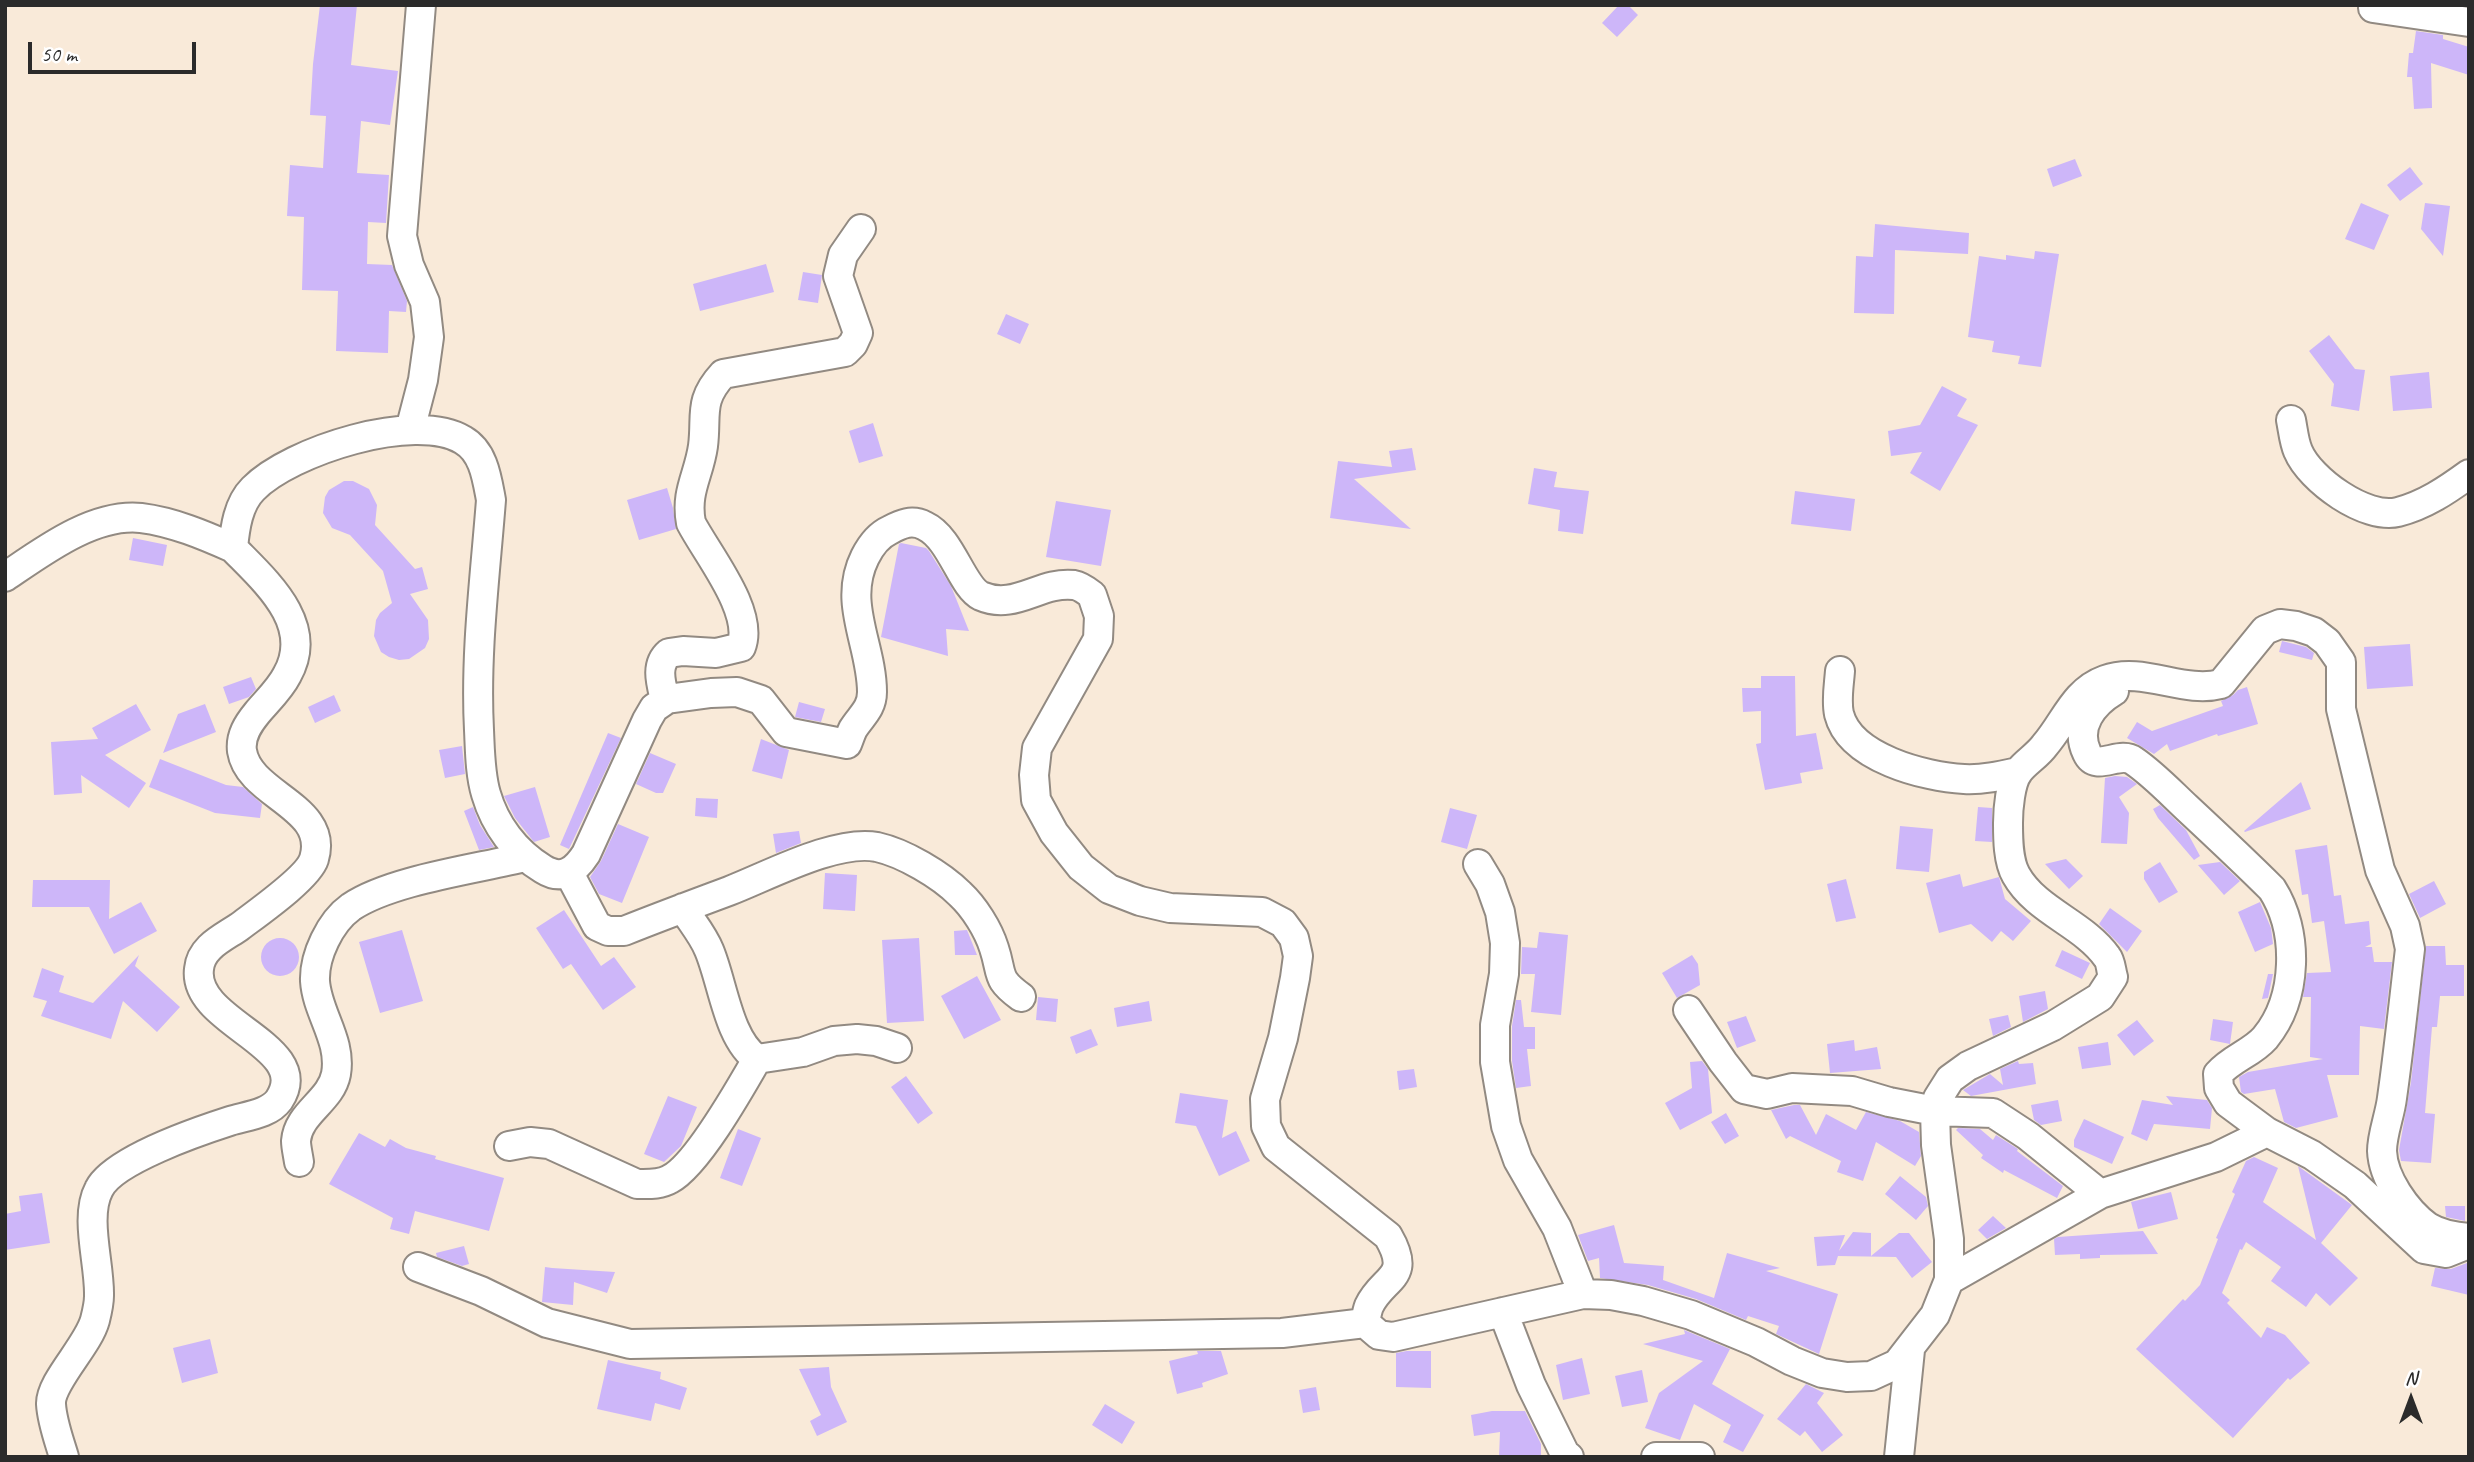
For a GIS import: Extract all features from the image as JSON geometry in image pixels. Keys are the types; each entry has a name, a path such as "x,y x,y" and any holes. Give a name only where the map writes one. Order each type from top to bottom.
{"street":[{"path":"410,430 423,380 429,337 425,302 409,265 402,236 421,5"},
{"path":"2373,8 2469,22"},
{"path":"665,700 660,668 669,653 729,652 741,648 745,639 744,624 738,606 691,523 688,507 703,444 706,403 711,387 723,374 845,352 853,344 858,333 838,276 843,255 861,229"},
{"path":"2291,420 2298,452 2321,481 2363,509 2396,513 2440,495 2469,474"},
{"path":"233,548 236,518 252,489 321,448 373,435 433,430 463,440 474,449 486,471 491,500 477,691 485,792 496,820 510,841 525,857 549,872 559,874 569,873 580,864 647,720 654,708 665,700 737,692 761,700 786,732 847,744 853,729 866,715 872,695 869,665 855,601 857,572 869,549 885,532 906,522 925,525 943,541 977,594 996,601 1027,596 1053,585 1076,585 1092,595 1099,616 1098,639 1037,748 1034,775 1036,800 1054,833 1081,867 1110,889 1140,901 1170,908 1262,912 1283,923 1294,938 1298,956 1296,978 1283,1038 1265,1099 1266,1126 1276,1147 1388,1236 1397,1251 1397,1269 1369,1305 1365,1323"},
{"path":"5,578 58,541 102,523 114,521 139,518 195,531 233,548 273,587 283,602 295,641 293,662 286,678 249,723 242,739 242,751 247,767 259,780 301,814 311,828 316,844 314,860 306,874 240,926 211,945 202,958 198,971 202,989 210,1003 274,1053 283,1068 285,1086 278,1102 264,1111 228,1121 145,1154 113,1172 99,1189 92,1213 99,1290 97,1312 89,1334 57,1384 50,1401 64,1457"},
{"path":"418,1267 481,1291 547,1323 630,1344 1282,1333 1365,1323 1378,1335 1393,1337 1583,1294 1611,1295 1691,1315 1822,1373 1847,1377 1871,1376 1897,1364 1910,1350 1935,1315 1949,1280 1949,1239 1936,1145 1935,1111 1938,1098 1950,1079 1959,1072 2053,1026 2100,997 2113,977 2109,958 2085,935 2033,896 2016,874 2008,842 2008,806 2018,772 2048,743 2078,696 2104,680 2131,675 2211,687 2221,684 2265,630 2280,624 2314,632 2328,642 2341,662 2341,709 2381,870 2405,926 2410,950 2392,1101 2382,1149 2385,1165 2390,1180 2406,1204 2428,1226 2449,1236 2469,1239"},
{"path":"1840,671 1837,699 1839,717 1860,745 1882,759 1908,769 1962,779 1982,779 2018,772"},
{"path":"2165,682 2115,691 2100,699 2090,711 2084,727 2087,754 2094,760 2105,762 2123,756 2132,759 2240,857 2272,889 2282,905 2291,947 2291,971 2276,1022 2264,1040 2228,1062 2218,1074 2219,1088 2228,1102 2267,1132 2312,1154 2355,1185 2424,1248 2446,1253 2461,1247 2469,1239"},
{"path":"569,873 597,926 608,930 624,930 817,855 851,846 877,847 941,877 962,896 979,919 994,948 999,974 1005,986 1020,997"},
{"path":"299,1162 296,1140 302,1121 329,1091 336,1074 337,1055 316,994 315,974 323,944 335,923 349,908 374,894 525,857"},
{"path":"1478,864 1490,884 1500,912 1505,943 1504,974 1495,1037 1506,1126 1518,1160 1557,1228 1583,1294"},
{"path":"683,908 707,945 737,1037 746,1052 757,1059 803,1052 834,1041 857,1039 876,1041 897,1048"},
{"path":"1688,1010 1744,1089 1767,1094 1792,1088 1852,1091 1935,1111 1993,1112 2028,1136 2100,1194"},
{"path":"509,1146 530,1142 549,1144 637,1184 670,1180 682,1170 724,1114 757,1059"},
{"path":"1949,1280 2100,1194 2216,1157 2267,1132"},
{"path":"1503,1312 1531,1385 1564,1454 1569,1457"},
{"path":"1899,1457 1910,1350"},
{"path":"1657,1457 1700,1457"}],"building":[{"path":"320,5 357,5 351,65 398,71 390,125 361,121 357,173 389,175 386,223 368,222 367,264 392,265 407,301 406,312 389,311 388,353 336,351 338,291 302,290 304,217 287,216 290,165 323,168 326,116 310,115"},
{"path":"1619,5 1628,5 1638,15 1617,37 1602,23"},
{"path":"2416,31 2443,35 2443,39 2469,47 2469,75 2431,63 2432,108 2414,109 2412,77 2407,77 2409,53 2413,53"},
{"path":"2075,159 2082,176 2053,187 2047,169"},
{"path":"2410,167 2423,184 2400,201 2387,185"},
{"path":"2361,203 2389,215 2374,250 2345,239"},
{"path":"2425,203 2450,206 2443,256 2421,229"},
{"path":"1875,224 1969,233 1968,254 1895,250 1894,314 1854,313 1856,256 1873,257"},
{"path":"2035,251 2059,254 2041,367 2018,364 2020,356 1992,352 1994,341 1968,337 1979,256 2006,260 2006,255 2034,259"},
{"path":"766,264 774,292 700,311 693,284"},
{"path":"803,272 822,275 818,303 798,300"},
{"path":"1006,314 1029,324 1020,344 997,334"},
{"path":"2329,335 2355,369 2365,370 2359,411 2331,406 2334,384 2309,351"},
{"path":"2429,372 2432,408 2393,411 2390,376"},
{"path":"1942,386 1967,399 1957,416 1978,425 1940,491 1910,473 1922,452 1891,456 1888,431 1920,425"},
{"path":"873,423 883,456 859,463 849,431"},
{"path":"1412,448 1416,470 1354,479 1411,529 1330,518 1338,461 1392,467 1389,451"},
{"path":"1534,468 1557,472 1554,487 1589,491 1583,534 1558,531 1560,510 1528,504"},
{"path":"344,481 353,481 369,489 377,505 375,525 415,569 422,567 428,589 410,594 428,620 429,639 425,648 409,659 399,660 381,652 374,636 376,620 392,603 383,571 350,535 332,528 323,513 325,497 329,490"},
{"path":"667,488 676,529 639,540 627,500"},
{"path":"1795,491 1855,499 1851,531 1791,524"},
{"path":"1056,501 1111,510 1101,566 1046,557"},
{"path":"133,538 167,545 163,566 129,560"},
{"path":"901,543 926,548 951,586 969,631 946,629 948,656 881,637"},
{"path":"2282,641 2306,647 2314,653 2312,660 2279,652"},
{"path":"2410,644 2413,686 2367,689 2364,647"},
{"path":"1761,676 1795,676 1796,736 1816,733 1823,769 1800,773 1802,783 1765,790 1756,744 1761,743 1761,711 1743,712 1742,688 1761,688"},
{"path":"251,677 256,689 249,697 229,704 223,687"},
{"path":"2247,687 2258,724 2218,736 2217,734 2170,751 2167,744 2154,754 2127,738 2137,722 2152,731 2223,706 2221,701"},
{"path":"334,695 341,711 315,723 308,707"},
{"path":"799,702 825,709 821,722 795,717"},
{"path":"136,704 151,730 105,755 146,783 129,808 81,775 82,793 54,795 51,742 98,739 92,728"},
{"path":"205,704 216,732 163,753 178,714"},
{"path":"608,733 621,738 569,849 560,845"},
{"path":"761,739 789,750 782,779 752,771"},
{"path":"462,746 465,774 445,778 439,750"},
{"path":"650,753 676,764 663,793 656,793 636,784"},
{"path":"160,759 226,785 243,787 262,804 260,818 215,813 149,787"},
{"path":"2127,777 2137,784 2119,797 2129,813 2127,844 2101,843 2105,778"},
{"path":"2301,782 2311,809 2244,831"},
{"path":"535,787 550,837 534,842 515,818 504,796"},
{"path":"696,798 718,799 717,818 695,816"},
{"path":"2160,805 2186,830 2200,856 2194,860 2158,818 2153,809"},
{"path":"473,807 480,825 494,847 479,850 464,811"},
{"path":"1978,807 1992,808 1992,842 1975,841"},
{"path":"1450,808 1477,815 1467,849 1441,842"},
{"path":"618,824 649,837 622,903 599,894 590,877 601,861"},
{"path":"1900,826 1933,829 1929,872 1896,869"},
{"path":"799,831 801,843 776,853 773,834"},
{"path":"2327,845 2334,896 2341,895 2345,924 2369,921 2371,944 2365,947 2372,947 2374,962 2392,962 2384,1029 2360,1026 2359,1075 2327,1075 2338,1117 2296,1128 2284,1122 2275,1089 2244,1094 2241,1092 2239,1077 2248,1072 2323,1059 2310,1057 2311,997 2303,997 2307,973 2331,972 2324,921 2312,923 2308,894 2302,895 2295,850"},
{"path":"2066,859 2083,876 2069,889 2045,864"},
{"path":"2160,862 2178,892 2159,903 2144,879 2144,872"},
{"path":"2220,862 2240,881 2224,895 2198,865"},
{"path":"825,873 857,875 855,911 823,909"},
{"path":"1960,874 1963,887 1999,877 2005,899 2031,921 2013,941 2001,931 1992,942 1971,924 1939,933 1926,883"},
{"path":"1846,879 1856,918 1836,922 1827,884"},
{"path":"33,880 110,880 109,919 141,902 157,931 114,954 89,907 32,907"},
{"path":"2434,881 2446,904 2420,918 2409,894"},
{"path":"2260,902 2271,928 2273,944 2255,952 2238,912"},
{"path":"2110,908 2142,931 2127,952 2099,924"},
{"path":"564,910 601,966 614,957 636,987 603,1010 571,964 563,969 536,928"},
{"path":"402,930 423,1001 380,1013 359,942"},
{"path":"967,930 977,955 955,955 954,931"},
{"path":"1539,932 1568,935 1561,1015 1531,1012 1535,974 1521,974 1522,947 1537,948"},
{"path":"280,938 294,943 299,957 294,971 280,976 266,971 261,957 266,943"},
{"path":"919,938 924,1021 887,1023 882,940"},
{"path":"2426,946 2445,946 2446,965 2464,965 2464,996 2440,996 2437,1027 2432,1027 2425,1113 2435,1114 2431,1163 2401,1161 2399,1150 2411,1082"},
{"path":"2062,950 2090,963 2082,979 2055,966"},
{"path":"139,955 135,966 180,1007 157,1032 123,1001 111,1039 41,1016 47,1001 33,997 42,968 64,976 59,992 93,1003"},
{"path":"1692,955 1698,964 1700,985 1677,998 1662,973"},
{"path":"2268,974 2273,974 2268,998 2262,999"},
{"path":"977,976 1001,1020 964,1039 941,996"},
{"path":"2045,991 2048,1009 2023,1022 2019,996"},
{"path":"1038,997 1058,999 1056,1022 1036,1020"},
{"path":"1516,1000 1521,1000 1524,1027 1535,1027 1535,1049 1527,1049 1531,1086 1516,1088 1512,1061 1512,1026"},
{"path":"1149,1001 1152,1021 1117,1027 1114,1008"},
{"path":"2008,1015 2011,1027 1993,1036 1989,1019"},
{"path":"1746,1016 1756,1041 1737,1048 1727,1022"},
{"path":"2213,1019 2233,1022 2230,1044 2210,1040"},
{"path":"2137,1020 2154,1041 2134,1056 2117,1035"},
{"path":"1091,1029 1098,1045 1076,1054 1070,1037"},
{"path":"1854,1040 1855,1051 1877,1047 1881,1069 1830,1073 1827,1044"},
{"path":"2108,1042 2111,1065 2082,1069 2078,1047"},
{"path":"1702,1061 1708,1069 1712,1113 1680,1130 1665,1103 1692,1088 1690,1062"},
{"path":"2018,1061 2019,1064 2033,1063 2036,1084 1971,1096 1963,1090 1990,1074 2003,1085 2000,1069"},
{"path":"1414,1069 1417,1087 1399,1090 1397,1071"},
{"path":"906,1076 933,1113 918,1124 891,1087"},
{"path":"1180,1093 1228,1100 1222,1138 1236,1131 1250,1161 1219,1176 1196,1126 1175,1123"},
{"path":"668,1096 697,1107 681,1146 664,1162 644,1154"},
{"path":"2166,1096 2207,1100 2212,1108 2210,1129 2154,1124 2147,1141 2131,1134 2142,1100 2173,1105"},
{"path":"2058,1100 2062,1121 2041,1125 2034,1120 2031,1105"},
{"path":"1800,1105 1816,1135 1826,1114 1856,1130 1866,1112 1900,1121 1919,1132 1921,1156 1915,1166 1876,1142 1863,1181 1837,1172 1841,1161 1790,1136 1786,1139 1771,1110"},
{"path":"1726,1113 1739,1136 1725,1144 1711,1122"},
{"path":"2084,1119 2124,1137 2112,1164 2074,1147 2074,1140"},
{"path":"738,1129 761,1138 742,1186 720,1178"},
{"path":"1980,1129 1993,1140 1996,1135 2018,1149 2017,1151 2063,1186 2057,1198 2004,1170 2003,1173 1981,1158 1983,1155 1956,1130"},
{"path":"359,1133 385,1147 390,1139 406,1148 436,1156 435,1159 504,1178 489,1231 415,1211 409,1234 390,1229 393,1218 329,1184"},
{"path":"2254,1157 2278,1168 2263,1202 2316,1240 2298,1166 2352,1205 2321,1243 2358,1278 2330,1306 2316,1293 2306,1307 2271,1281 2281,1267 2246,1242 2242,1250 2240,1249 2222,1293 2230,1300 2227,1303 2261,1338 2267,1327 2285,1335 2310,1363 2290,1380 2288,1378 2233,1438 2136,1349 2183,1299 2185,1301 2200,1285 2235,1194 2232,1192 2246,1161"},
{"path":"1900,1176 1926,1197 1928,1206 1916,1220 1885,1194"},
{"path":"2171,1192 2178,1219 2138,1229 2131,1202"},
{"path":"42,1193 50,1243 5,1250 5,1214 21,1211 19,1196"},
{"path":"2445,1206 2465,1206 2465,1221 2446,1217"},
{"path":"1993,1216 2006,1228 1987,1239 1978,1230"},
{"path":"1614,1225 1624,1263 1664,1266 1663,1280 1714,1298 1727,1253 1780,1268 1766,1271 1838,1294 1819,1354 1776,1334 1779,1326 1748,1316 1746,1320 1696,1299 1648,1285 1600,1278 1599,1258 1588,1261 1578,1235"},
{"path":"2143,1231 2158,1254 2100,1255 2100,1258 2080,1259 2080,1254 2055,1255 2054,1239 2058,1237"},
{"path":"1853,1232 1871,1233 1871,1256 1899,1233 1909,1233 1932,1262 1912,1278 1896,1257 1838,1256 1835,1265 1817,1266 1814,1237 1845,1235 1839,1251"},
{"path":"464,1246 469,1264 462,1266 437,1257 436,1253"},
{"path":"2467,1263 2469,1295 2431,1286 2435,1268 2451,1269"},
{"path":"545,1267 615,1272 607,1293 574,1282 573,1305 542,1302"},
{"path":"1684,1330 1730,1349 1712,1384 1764,1415 1743,1452 1723,1442 1731,1425 1694,1404 1680,1440 1645,1428 1659,1393 1703,1361 1643,1344 1685,1334"},
{"path":"210,1339 218,1373 182,1383 173,1348"},
{"path":"1197,1351 1221,1351 1228,1374 1202,1383 1203,1387 1177,1394 1169,1361 1198,1354"},
{"path":"1431,1351 1431,1388 1396,1387 1396,1353"},
{"path":"1582,1358 1590,1394 1563,1400 1556,1365"},
{"path":"608,1360 661,1372 660,1379 687,1388 680,1410 655,1403 651,1421 597,1409"},
{"path":"829,1367 831,1387 847,1422 817,1436 810,1421 821,1415 799,1369"},
{"path":"1642,1370 1648,1402 1622,1407 1615,1376"},
{"path":"1806,1384 1824,1393 1817,1403 1843,1435 1822,1452 1805,1431 1800,1436 1777,1419"},
{"path":"1316,1387 1320,1410 1303,1413 1299,1390"},
{"path":"1105,1404 1135,1422 1122,1444 1092,1425"},
{"path":"1492,1411 1525,1411 1541,1444 1541,1457 1499,1457 1500,1432 1474,1436 1471,1415"}]}
